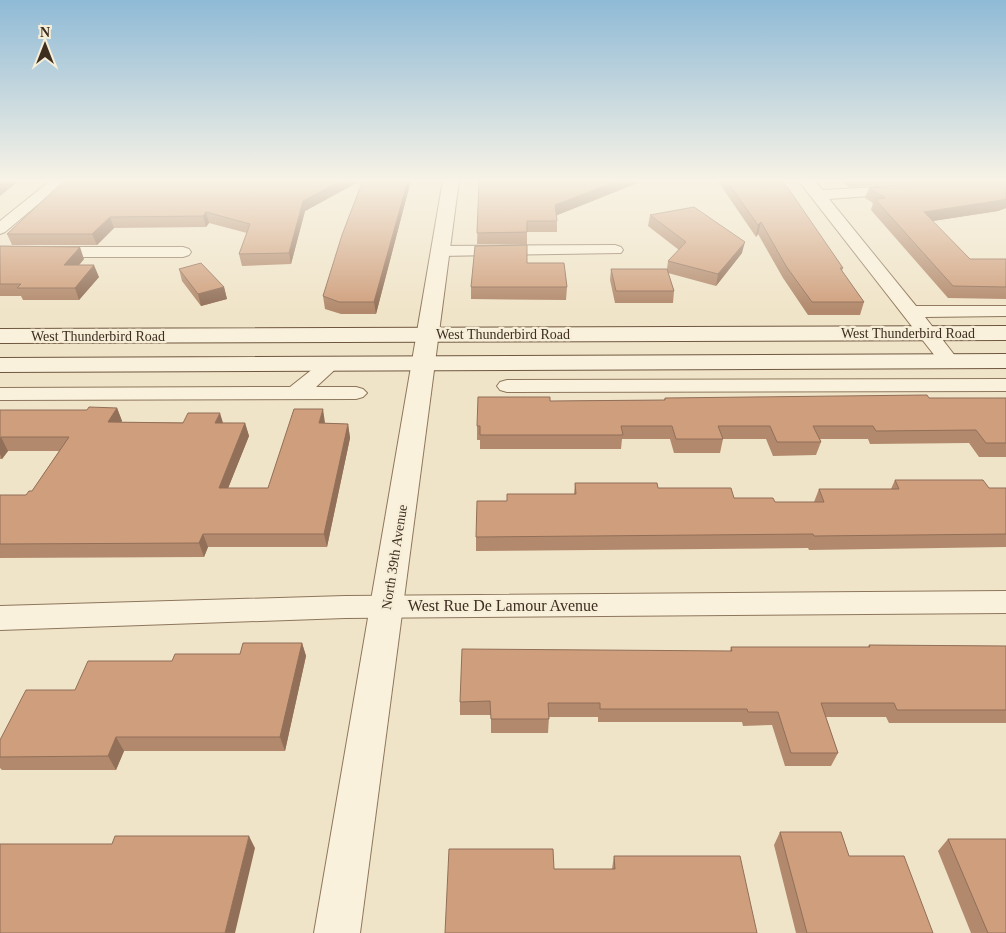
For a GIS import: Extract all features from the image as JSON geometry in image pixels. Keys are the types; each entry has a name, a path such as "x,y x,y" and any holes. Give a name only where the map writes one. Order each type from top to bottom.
{"main road":[{"name":"North 39th Avenue","path":"337,933 444,224"},
{"name":"West Thunderbird Road","path":"0,336 426,349 927,333 1006,333"},
{"name":"West Thunderbird Road","path":"0,364 331,364 426,349 529,363 1006,361"}],"street":[{"path":"841,224 949,361"},
{"path":"440,251 615,250"},
{"path":"0,252 183,252"},
{"name":"West Thunderbird Road","path":"910,312 1006,311"},
{"path":"529,363 556,386"},
{"path":"294,393 331,364"},
{"path":"507,386 1006,385"},
{"path":"0,394 356,393"},
{"name":"West Rue De Lamour Avenue","path":"0,618 386,606 1006,602"}],"building":[{"path":"18,224 103,224 92,234 7,234"},
{"path":"248,224 297,224 289,253 239,254 250,224"},
{"path":"346,224 396,224 374,302 339,302 323,296"},
{"path":"477,224 527,224 527,232 477,233"},
{"path":"661,224 718,224 745,242 718,274 668,261 686,242"},
{"path":"762,224 812,224 864,302 812,302 786,266"},
{"path":"897,224 935,224 970,259 1006,259 1006,287 953,286"},
{"path":"527,245 527,263 564,263 567,287 471,287 475,246"},
{"path":"0,246 80,247 64,265 94,265 75,288 17,288 21,284 0,284"},
{"path":"201,263 224,287 198,294 179,269"},
{"path":"611,269 667,269 674,291 616,291"},
{"path":"927,395 929,398 1006,398 1006,443 986,443 976,430 876,431 873,426 813,426 821,442 777,442 770,426 718,426 723,439 676,439 672,426 621,426 623,435 480,435 480,426 477,426 478,397 550,397 550,401"},
{"path":"89,407 117,408 108,422 183,423 188,413 220,413 215,423 245,423 219,488 268,488 294,409 323,409 319,423 348,424 324,534 203,534 199,543 0,544 0,495 26,495 29,491 32,491 69,437 1,437 0,439 0,410 87,410"},
{"path":"895,480 983,480 989,488 1006,488 1006,534 476,537 477,501 507,501 507,494 576,494 575,483 657,483 658,488 731,488 734,498 773,498 775,502 824,502 819,489 899,489"},
{"path":"243,643 302,643 280,737 116,737 108,756 0,757 0,740 26,690 75,690 88,661 172,661 175,654 240,654"},
{"path":"869,645 1006,646 1006,710 897,710 894,703 821,703 838,753 791,753 778,712 748,712 747,709 600,709 600,703 548,703 549,719 491,719 490,701 460,702 462,649 732,651 731,647 870,647"},
{"path":"780,832 841,832 849,856 904,856 933,933 807,933"},
{"path":"115,836 249,836 225,933 0,933 0,844 112,844"},
{"path":"948,839 1006,839 1006,933 988,933"},
{"path":"449,849 553,849 554,869 615,869 614,856 740,856 757,933 445,933"}]}
